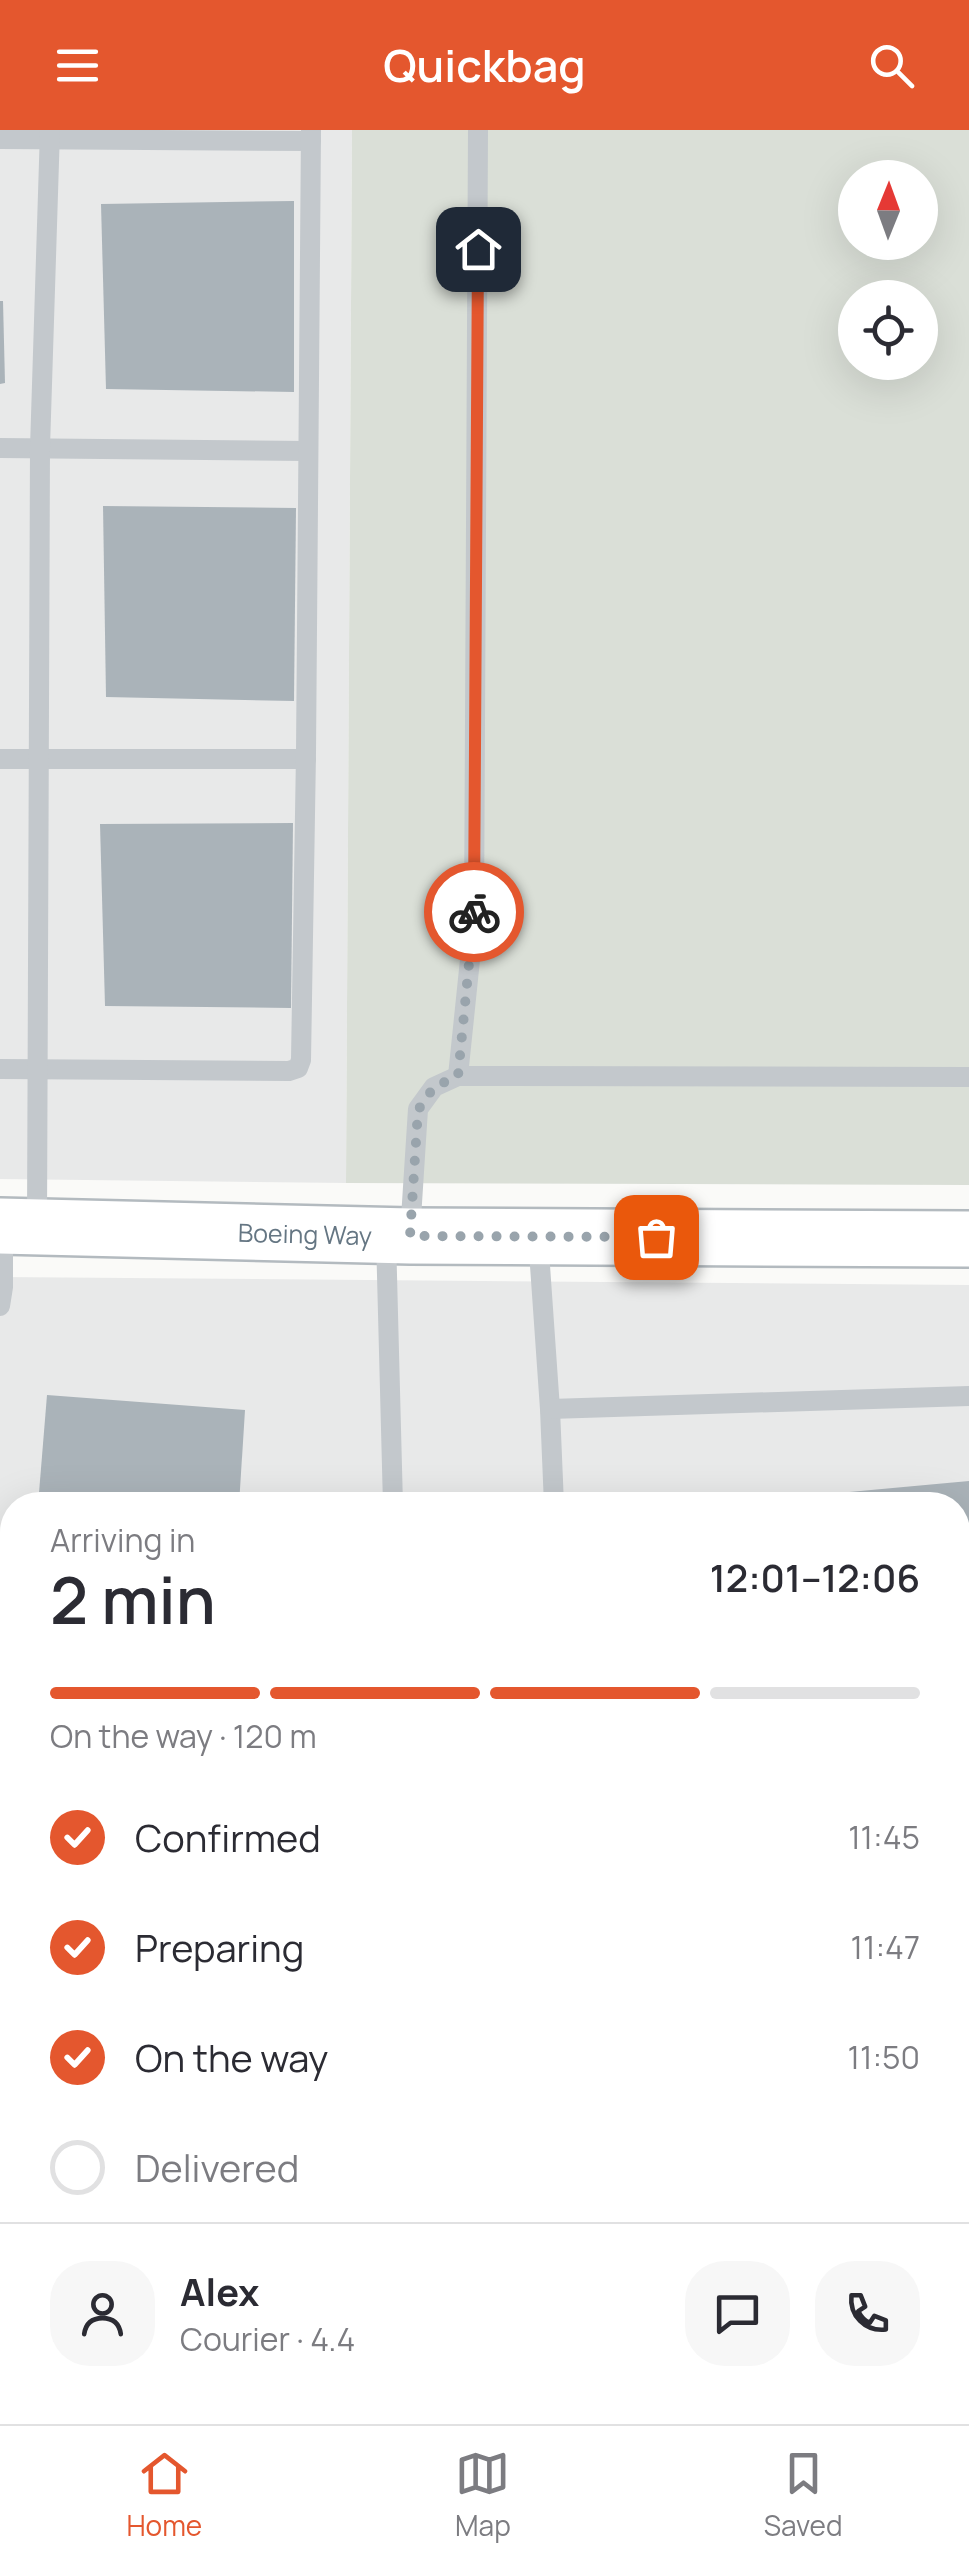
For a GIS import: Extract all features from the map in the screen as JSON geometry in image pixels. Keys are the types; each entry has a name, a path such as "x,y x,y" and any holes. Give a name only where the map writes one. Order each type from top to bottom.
{"street":[{"name":"Boeing Way","path":"13,1226 398,1235 969,1239"}],"lane":[{"path":"458,1076 474,921 478,130"},
{"path":"0,1306 38,1069 40,448 50,134"},
{"path":"0,138 50,134 311,136 301,1060 298,1068 290,1072 0,1069"},
{"path":"0,448 308,450"},
{"path":"0,759 306,759"},
{"path":"394,1492 398,1235 418,1110 434,1087 458,1076 969,1077"},
{"path":"538,1236 553,1492"},
{"path":"550,1409 969,1396"}],"shaded area":[{"path":"0,130 352,130 346,1183 0,1179"},
{"path":"352,130 969,130 969,1185 346,1183"},
{"path":"0,1277 969,1285 969,1492 0,1492"}],"building":[{"path":"294,201 294,392 106,389 101,204"},
{"path":"0,301 5,383 0,384"},
{"path":"103,506 296,508 294,701 106,697"},
{"path":"293,823 291,1008 105,1006 100,824"},
{"path":"47,1395 245,1410 240,1492 39,1492"},
{"path":"969,1481 969,1492 850,1492"}],"way so far":[{"path":"474,912 458,1076 434,1087 418,1110 410,1236 656,1237"}],"route":[{"path":"474,912 478,249"}]}
